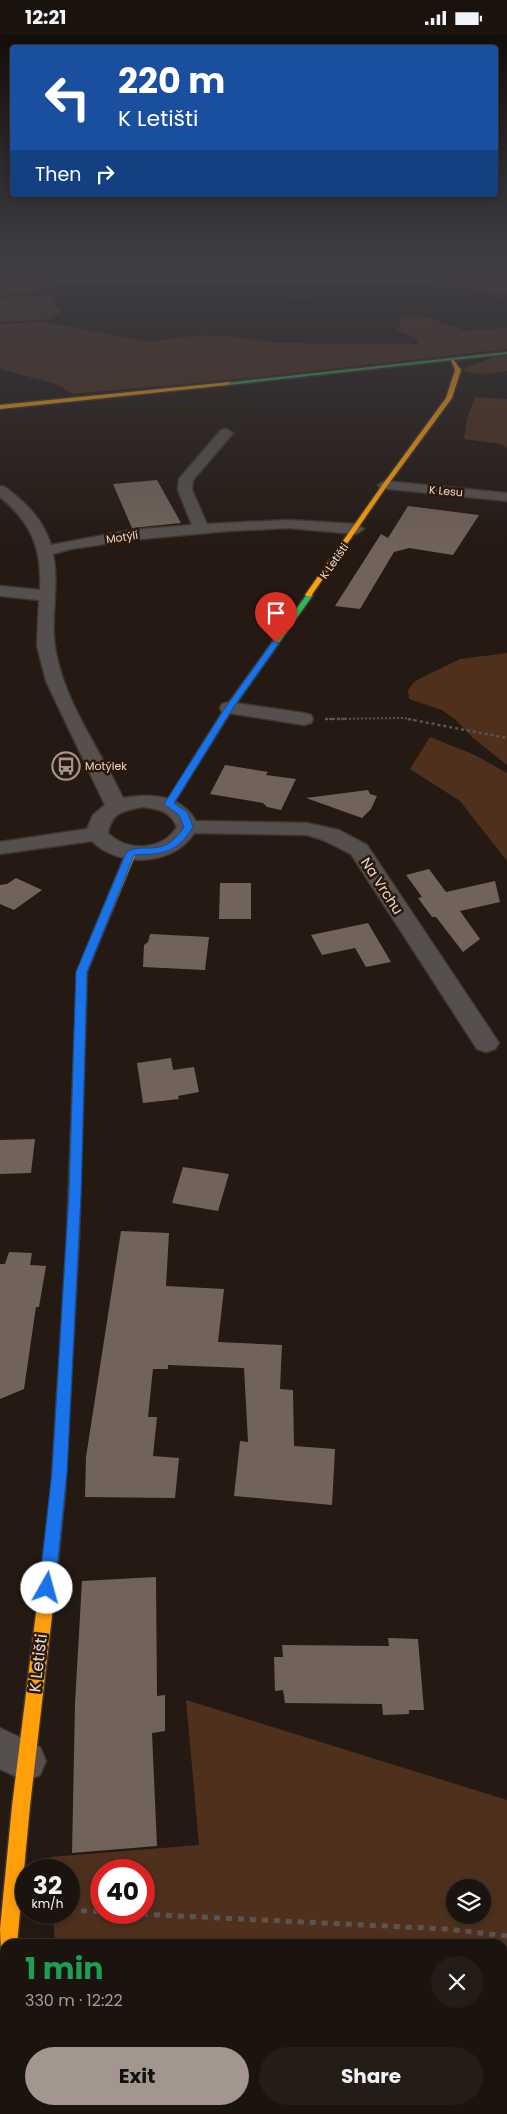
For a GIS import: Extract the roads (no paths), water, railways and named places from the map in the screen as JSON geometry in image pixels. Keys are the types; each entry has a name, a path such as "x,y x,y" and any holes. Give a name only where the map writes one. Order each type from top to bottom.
{"street":[{"path":"0,407 476,357"},
{"name":"K Letišti","path":"169,804 230,708 356,529 384,485 449,398 458,371 453,360"},
{"path":"201,529 185,490 186,479 226,433"},
{"name":"K Lesu","path":"384,485 507,497"},
{"path":"0,490 32,521 48,561 48,596 44,637 58,691 102,772 116,806"},
{"name":"Motýlí","path":"44,552 68,545 131,535 201,529 288,524 356,529"},
{"path":"0,591 48,596"},
{"path":"230,708 304,719"},
{"path":"142,801 169,804 184,814 188,827 179,841 158,851 130,853 109,846 97,834 100,819 116,806 142,801"},
{"name":"Na Vrchu","path":"188,827 307,829 331,835 359,850 486,1043"},
{"path":"0,848 97,834"},
{"name":"K Letišti","path":"8,1939 13,1754 58,1492 75,1193 82,972 130,853"}],"place":[{"name":"Motýlek","path":"66,766"}]}
